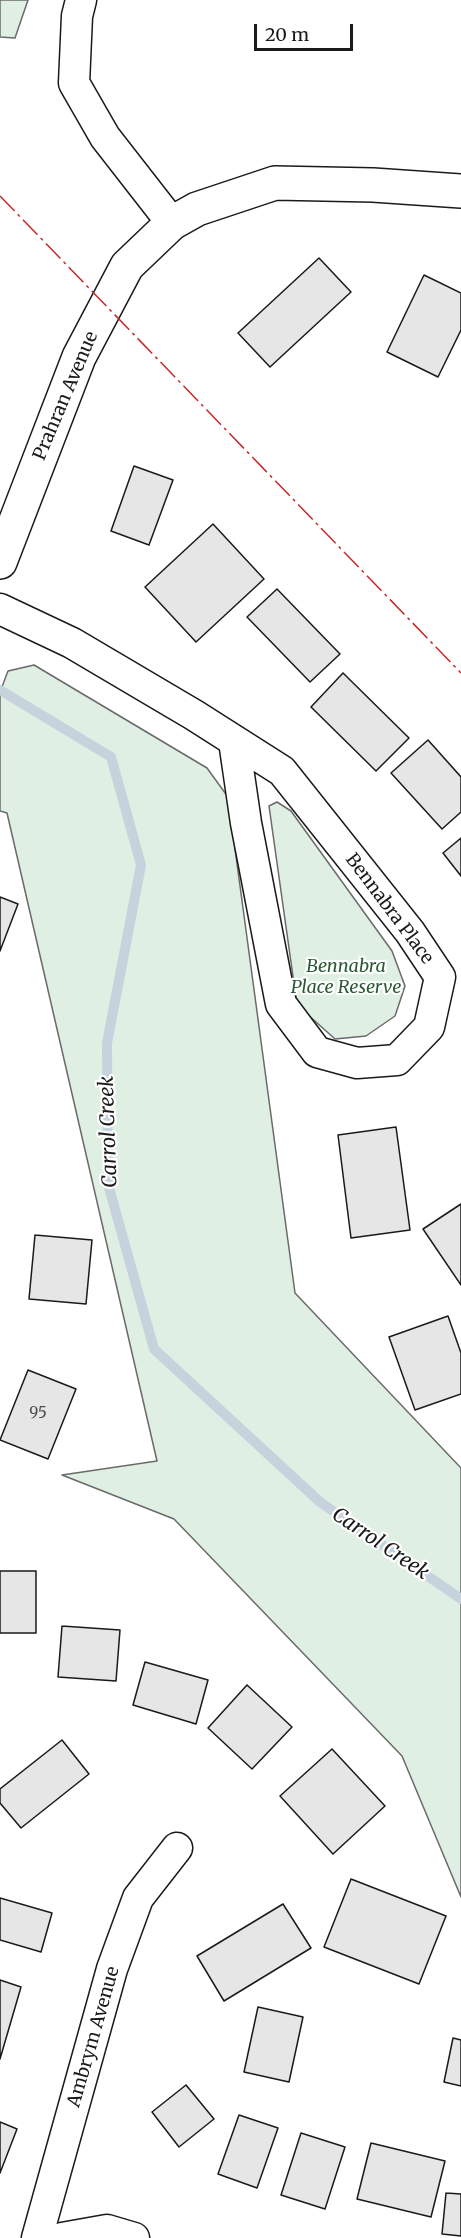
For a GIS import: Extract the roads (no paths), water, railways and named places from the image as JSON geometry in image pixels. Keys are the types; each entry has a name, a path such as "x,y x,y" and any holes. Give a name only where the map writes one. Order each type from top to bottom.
{"street":[{"path":"81,0 77,16 74,82 105,137 172,223"},
{"name":"Prahran Avenue","path":"0,562 79,357 127,266 172,223 197,209 275,183 373,185 461,191"},
{"name":"Bennabra Place","path":"0,609 72,643 234,741 282,771 410,932 440,977 429,1027 397,1060 357,1063 316,1052 281,1004 246,823 234,741"},
{"name":"Ambrym Avenue","path":"37,2238 116,1959 138,1898 177,1848"},
{"path":"62,2238 107,2230 134,2238"}],"waterway":[{"name":"Carrol Creek","path":"0,690 111,757 141,865 107,1043 108,1184 154,1349 320,1502 461,1599"}],"park label":[{"name":"Bennabra Place Reserve","path":"346,977"}]}
